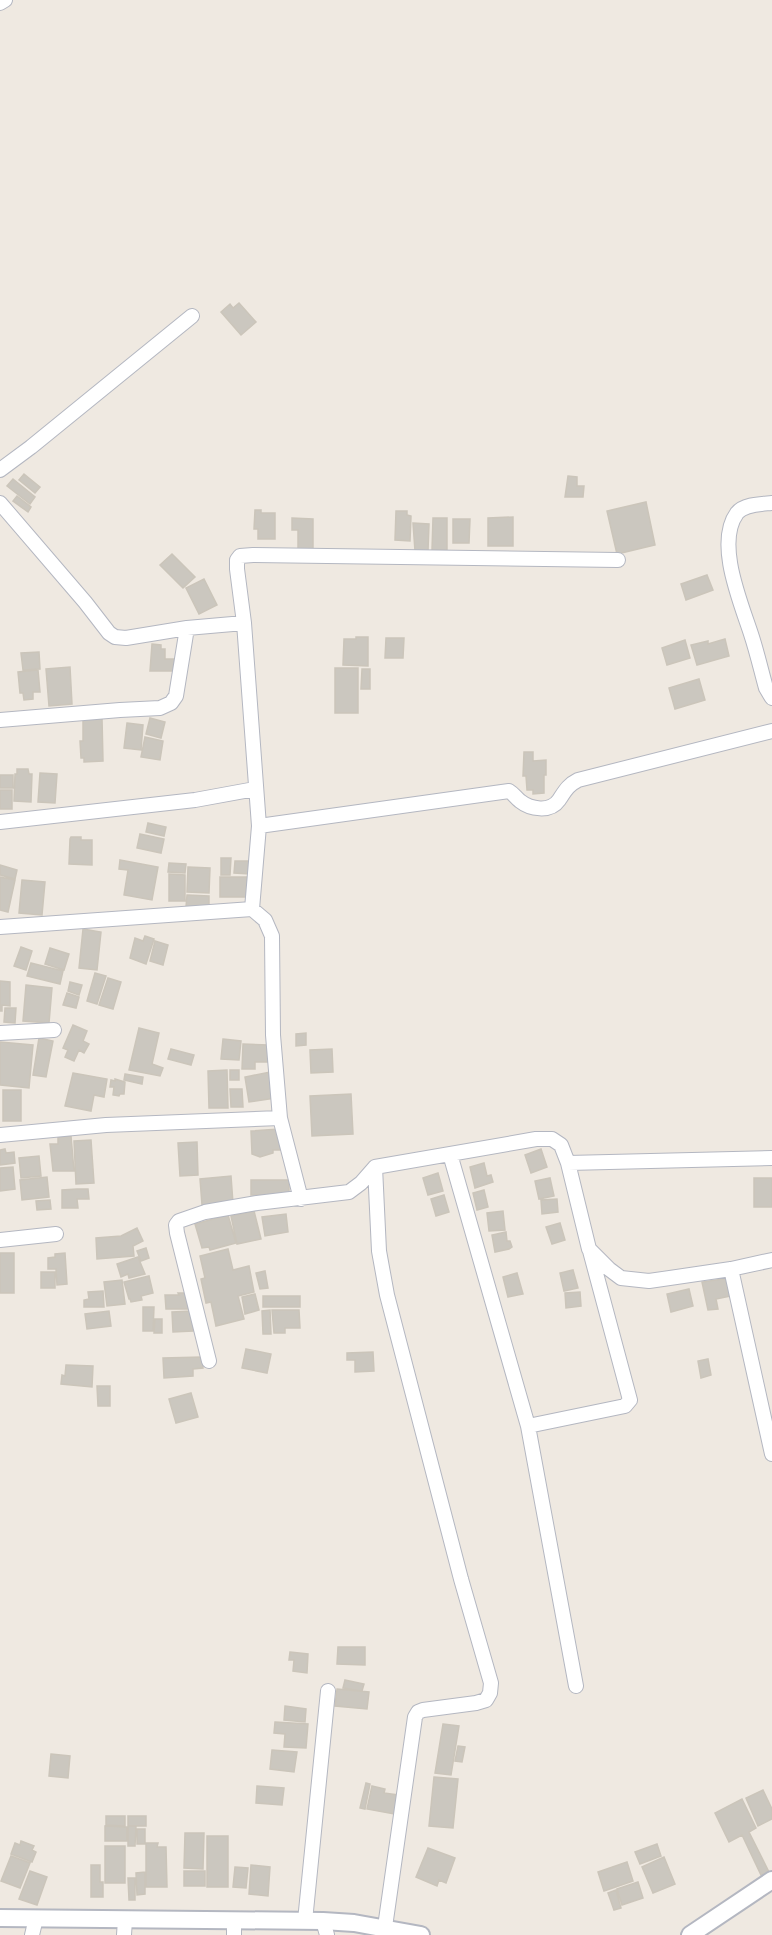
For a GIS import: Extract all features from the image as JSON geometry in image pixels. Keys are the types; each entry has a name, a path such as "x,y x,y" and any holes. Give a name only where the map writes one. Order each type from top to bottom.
{"street":[{"path":"0,3 4,0"},
{"path":"0,468 31,447 192,316"},
{"path":"0,503 109,633 115,637 126,638 187,628 244,623"},
{"path":"772,503 752,505 738,511 731,524 729,548 732,573 766,688 772,698"},
{"path":"252,909 259,826 253,730 237,560 244,555 618,560"},
{"path":"0,720 160,708 171,703 176,696 187,628"},
{"path":"259,826 509,791 529,806 540,809 548,808 556,804 566,788 578,780 772,731"},
{"path":"0,822 195,800 255,789"},
{"path":"0,927 252,909 266,920 272,936 273,1035 280,1118 301,1199"},
{"path":"0,1034 54,1030"},
{"path":"0,1135 106,1125 280,1118"},
{"path":"209,1361 185,1271 176,1225 179,1221 205,1212 257,1203 349,1192 361,1183 375,1167 547,1138 561,1145 568,1163 630,1400 625,1406 528,1426"},
{"path":"450,1154 528,1426 576,1686"},
{"path":"568,1163 772,1158"},
{"path":"375,1167 379,1251 387,1295 461,1579 491,1683 490,1693 486,1700 423,1710 415,1717 385,1928"},
{"path":"0,1240 56,1234"},
{"path":"589,1250 621,1278 649,1281 731,1269 772,1260"},
{"path":"731,1269 772,1454"},
{"path":"305,1921 328,1691"},
{"path":"690,1935 772,1880"},
{"path":"0,1918 34,1927 234,1928 305,1921 325,1928 354,1923 421,1935"}],"building":[{"path":"239,303 256,322 241,335 221,312 230,304 233,308"},
{"path":"24,474 40,487 35,493 19,480"},
{"path":"568,476 577,477 577,486 584,486 583,497 565,497"},
{"path":"13,479 35,497 30,504 7,486"},
{"path":"17,496 31,507 28,512 13,501"},
{"path":"646,502 655,545 617,554 607,511"},
{"path":"255,510 261,510 261,513 275,513 275,539 258,539 258,529 254,529"},
{"path":"396,511 407,511 407,515 411,516 410,541 395,540"},
{"path":"513,517 513,546 488,546 488,518"},
{"path":"292,518 313,519 313,551 298,551 298,530 292,530"},
{"path":"433,518 447,518 447,550 432,550"},
{"path":"453,519 470,519 469,543 453,543"},
{"path":"413,523 429,524 428,551 415,551"},
{"path":"172,554 195,577 183,588 160,565"},
{"path":"707,575 713,590 686,600 681,584"},
{"path":"204,579 217,605 199,614 186,588"},
{"path":"356,637 368,637 368,666 343,665 344,639 356,639"},
{"path":"386,638 404,638 403,658 385,658"},
{"path":"725,639 729,656 697,665 691,645 708,641 708,644"},
{"path":"685,640 690,658 667,665 662,648"},
{"path":"152,644 161,645 161,649 165,649 165,659 175,659 174,671 150,671"},
{"path":"39,652 40,669 23,670 21,653"},
{"path":"70,667 72,704 49,706 46,669"},
{"path":"335,668 358,668 358,713 335,713"},
{"path":"362,669 370,669 370,689 361,689"},
{"path":"38,670 40,692 33,692 33,699 24,700 23,693 20,693 18,672"},
{"path":"699,679 705,700 675,709 669,688"},
{"path":"102,718 103,761 84,762 84,758 81,758 80,741 83,741 83,719"},
{"path":"150,718 165,722 161,738 146,734"},
{"path":"127,723 143,725 141,750 124,748"},
{"path":"145,737 163,741 160,760 141,757"},
{"path":"524,752 533,752 533,761 546,760 544,793 533,794 533,790 527,790 526,776 523,776"},
{"path":"17,769 28,769 29,774 32,774 31,802 14,801"},
{"path":"40,773 57,774 55,803 38,802"},
{"path":"0,775 13,775 13,788 0,788"},
{"path":"0,790 12,790 12,809 0,809"},
{"path":"148,823 166,827 164,836 146,832"},
{"path":"140,834 164,839 161,853 137,848"},
{"path":"71,837 92,840 92,865 69,864"},
{"path":"221,858 231,858 230,875 221,875"},
{"path":"120,860 158,867 152,900 124,895 128,870 119,869"},
{"path":"235,861 251,861 250,874 234,873"},
{"path":"169,863 186,864 185,873 168,872"},
{"path":"0,865 17,870 15,879 0,875"},
{"path":"188,867 210,868 209,893 187,892"},
{"path":"169,874 185,875 185,901 169,901"},
{"path":"0,877 15,880 8,912 0,910"},
{"path":"220,877 249,877 249,897 220,897"},
{"path":"22,880 45,882 42,915 19,913"},
{"path":"187,895 209,896 209,908 186,907"},
{"path":"83,929 101,932 97,970 79,968"},
{"path":"145,936 154,939 146,964 130,958 135,938 143,941"},
{"path":"155,941 168,945 163,965 150,961"},
{"path":"21,947 32,951 26,970 14,966"},
{"path":"50,948 69,954 64,970 45,964"},
{"path":"31,963 63,971 60,984 27,976"},
{"path":"95,973 106,976 97,1004 87,1001"},
{"path":"108,978 121,982 113,1009 99,1005"},
{"path":"0,981 10,982 10,1006 2,1005 2,1011 0,1011"},
{"path":"70,982 82,985 79,995 68,991"},
{"path":"26,985 52,988 49,1023 23,1021"},
{"path":"67,993 79,997 76,1008 63,1005"},
{"path":"5,1008 16,1008 15,1023 4,1022"},
{"path":"73,1025 87,1031 83,1041 89,1044 84,1053 79,1050 74,1061 65,1057 68,1050 63,1048"},
{"path":"139,1028 159,1033 152,1064 163,1068 160,1076 129,1070"},
{"path":"306,1033 306,1045 296,1046 296,1034"},
{"path":"39,1038 53,1041 46,1077 33,1075"},
{"path":"223,1039 241,1041 239,1060 221,1059"},
{"path":"0,1042 33,1045 29,1088 0,1085"},
{"path":"243,1044 268,1045 268,1062 255,1062 255,1069 242,1069"},
{"path":"171,1049 194,1055 191,1065 168,1059"},
{"path":"332,1049 333,1072 311,1073 310,1050"},
{"path":"227,1070 228,1108 209,1108 208,1071"},
{"path":"230,1070 239,1070 239,1080 230,1080"},
{"path":"271,1072 275,1098 249,1102 245,1077"},
{"path":"73,1073 107,1079 104,1097 94,1095 91,1111 65,1106"},
{"path":"125,1074 143,1077 142,1084 124,1080"},
{"path":"115,1079 125,1082 124,1094 113,1095 114,1087 110,1087 111,1080 115,1081"},
{"path":"230,1089 242,1089 243,1107 231,1107"},
{"path":"3,1090 21,1090 21,1121 3,1121"},
{"path":"351,1094 353,1134 312,1136 310,1096"},
{"path":"279,1129 280,1150 273,1150 273,1153 260,1157 252,1154 251,1131"},
{"path":"71,1136 74,1171 53,1171 50,1144 58,1144 58,1137"},
{"path":"91,1140 94,1183 76,1184 74,1141"},
{"path":"197,1142 198,1175 180,1176 178,1143"},
{"path":"5,1149 6,1153 14,1152 15,1163 0,1165 0,1150"},
{"path":"541,1149 547,1167 531,1173 525,1155"},
{"path":"39,1156 41,1176 21,1178 19,1158"},
{"path":"484,1163 487,1176 491,1175 493,1182 475,1188 470,1167"},
{"path":"13,1167 15,1189 0,1191 0,1168"},
{"path":"438,1173 443,1191 428,1195 423,1178"},
{"path":"231,1176 233,1203 202,1205 200,1179"},
{"path":"47,1177 49,1197 22,1200 20,1180"},
{"path":"550,1178 554,1196 539,1199 535,1181"},
{"path":"754,1178 772,1178 772,1207 754,1207"},
{"path":"251,1180 289,1180 289,1195 251,1195"},
{"path":"88,1189 89,1199 77,1199 78,1208 62,1208 62,1190"},
{"path":"484,1190 488,1207 477,1210 473,1193"},
{"path":"444,1195 449,1212 436,1216 431,1199"},
{"path":"557,1199 558,1212 542,1214 541,1200"},
{"path":"50,1200 51,1209 37,1210 36,1201"},
{"path":"254,1211 261,1239 237,1244 231,1216"},
{"path":"503,1211 505,1230 489,1231 487,1213"},
{"path":"286,1214 288,1232 265,1236 262,1217"},
{"path":"228,1215 236,1243 210,1250 209,1247 202,1248 195,1224"},
{"path":"560,1223 565,1240 552,1244 546,1227"},
{"path":"137,1228 143,1241 133,1246 134,1256 97,1259 96,1238 121,1236"},
{"path":"506,1232 507,1241 510,1241 512,1247 495,1252 492,1235"},
{"path":"146,1248 149,1258 141,1261 137,1251"},
{"path":"228,1249 233,1270 249,1266 254,1292 238,1296 244,1319 216,1326 211,1302 206,1303 201,1279 205,1278 200,1256"},
{"path":"0,1253 14,1253 14,1293 0,1293"},
{"path":"65,1253 67,1284 57,1285 56,1269 48,1269 48,1258 55,1257 55,1254"},
{"path":"138,1257 145,1274 129,1278 128,1274 121,1277 117,1264"},
{"path":"573,1270 578,1288 564,1291 560,1273"},
{"path":"265,1271 268,1288 260,1289 256,1273"},
{"path":"41,1272 55,1272 55,1288 41,1288"},
{"path":"517,1273 523,1294 508,1297 503,1277"},
{"path":"149,1276 153,1293 141,1296 142,1300 131,1302 124,1282"},
{"path":"729,1278 731,1296 716,1299 718,1309 708,1310 702,1282"},
{"path":"122,1280 125,1304 107,1306 104,1282"},
{"path":"689,1289 693,1306 671,1312 667,1294"},
{"path":"103,1291 104,1307 84,1307 84,1300 89,1299 88,1292"},
{"path":"580,1292 581,1306 566,1308 565,1293"},
{"path":"178,1293 188,1293 189,1309 166,1309 165,1295 179,1295"},
{"path":"255,1294 259,1310 245,1314 242,1297"},
{"path":"263,1296 300,1296 300,1307 263,1307"},
{"path":"143,1307 154,1307 153,1331 143,1331"},
{"path":"270,1310 271,1334 263,1334 262,1311"},
{"path":"272,1310 299,1310 300,1328 285,1328 285,1333 274,1333"},
{"path":"109,1311 111,1326 87,1329 85,1314"},
{"path":"192,1311 193,1331 173,1332 172,1312"},
{"path":"155,1319 162,1319 162,1333 154,1333"},
{"path":"246,1349 271,1354 267,1373 242,1368"},
{"path":"373,1352 374,1371 355,1372 355,1360 347,1360 347,1353"},
{"path":"202,1357 203,1368 193,1369 193,1376 164,1378 163,1358"},
{"path":"708,1359 711,1375 701,1378 698,1361"},
{"path":"66,1365 93,1366 92,1387 61,1384 62,1375 65,1376"},
{"path":"97,1386 110,1386 110,1406 98,1406"},
{"path":"191,1393 198,1417 176,1423 169,1399"},
{"path":"338,1647 365,1647 365,1665 337,1664"},
{"path":"290,1652 308,1654 307,1673 293,1671 294,1660 289,1660"},
{"path":"345,1680 364,1684 362,1691 343,1688"},
{"path":"337,1689 369,1692 367,1709 335,1706"},
{"path":"285,1706 306,1709 305,1722 284,1720"},
{"path":"275,1722 308,1724 306,1748 284,1747 285,1734 274,1733"},
{"path":"443,1724 459,1726 451,1775 435,1773"},
{"path":"458,1746 465,1747 462,1762 455,1761"},
{"path":"272,1750 297,1752 294,1772 270,1769"},
{"path":"51,1754 70,1756 68,1778 49,1776"},
{"path":"434,1777 458,1779 453,1828 429,1826"},
{"path":"366,1783 370,1784 365,1809 360,1808"},
{"path":"257,1786 284,1788 282,1805 256,1803"},
{"path":"372,1786 385,1789 384,1793 398,1795 394,1814 367,1809"},
{"path":"763,1790 772,1809 772,1819 758,1826 746,1798"},
{"path":"742,1799 756,1828 749,1832 769,1872 761,1875 742,1835 729,1842 715,1813"},
{"path":"106,1816 125,1816 125,1826 106,1825"},
{"path":"128,1816 146,1816 146,1826 128,1826"},
{"path":"105,1826 127,1827 127,1841 105,1841"},
{"path":"128,1826 136,1826 135,1846 128,1846"},
{"path":"137,1829 145,1829 145,1844 137,1844"},
{"path":"185,1833 204,1833 203,1869 184,1868"},
{"path":"207,1836 228,1836 228,1887 207,1887"},
{"path":"21,1841 34,1846 32,1850 36,1852 32,1862 11,1854 15,1843 20,1845"},
{"path":"146,1843 158,1843 157,1847 166,1847 167,1887 146,1887"},
{"path":"657,1844 661,1856 640,1864 635,1852"},
{"path":"105,1846 125,1846 125,1883 105,1883"},
{"path":"428,1848 455,1858 446,1883 439,1880 437,1886 416,1877"},
{"path":"11,1856 30,1863 20,1888 1,1881"},
{"path":"664,1857 675,1884 653,1893 642,1867"},
{"path":"627,1862 633,1881 604,1891 598,1872"},
{"path":"91,1865 100,1865 103,1897 91,1897"},
{"path":"251,1865 270,1867 268,1896 249,1894"},
{"path":"235,1867 248,1868 246,1888 233,1887"},
{"path":"30,1871 47,1877 37,1905 19,1899"},
{"path":"184,1871 205,1871 205,1886 184,1886"},
{"path":"145,1872 145,1894 137,1895 136,1873"},
{"path":"128,1878 135,1878 135,1900 129,1900"},
{"path":"638,1882 643,1898 622,1905 617,1889"},
{"path":"616,1890 621,1908 614,1910 608,1893"}]}
